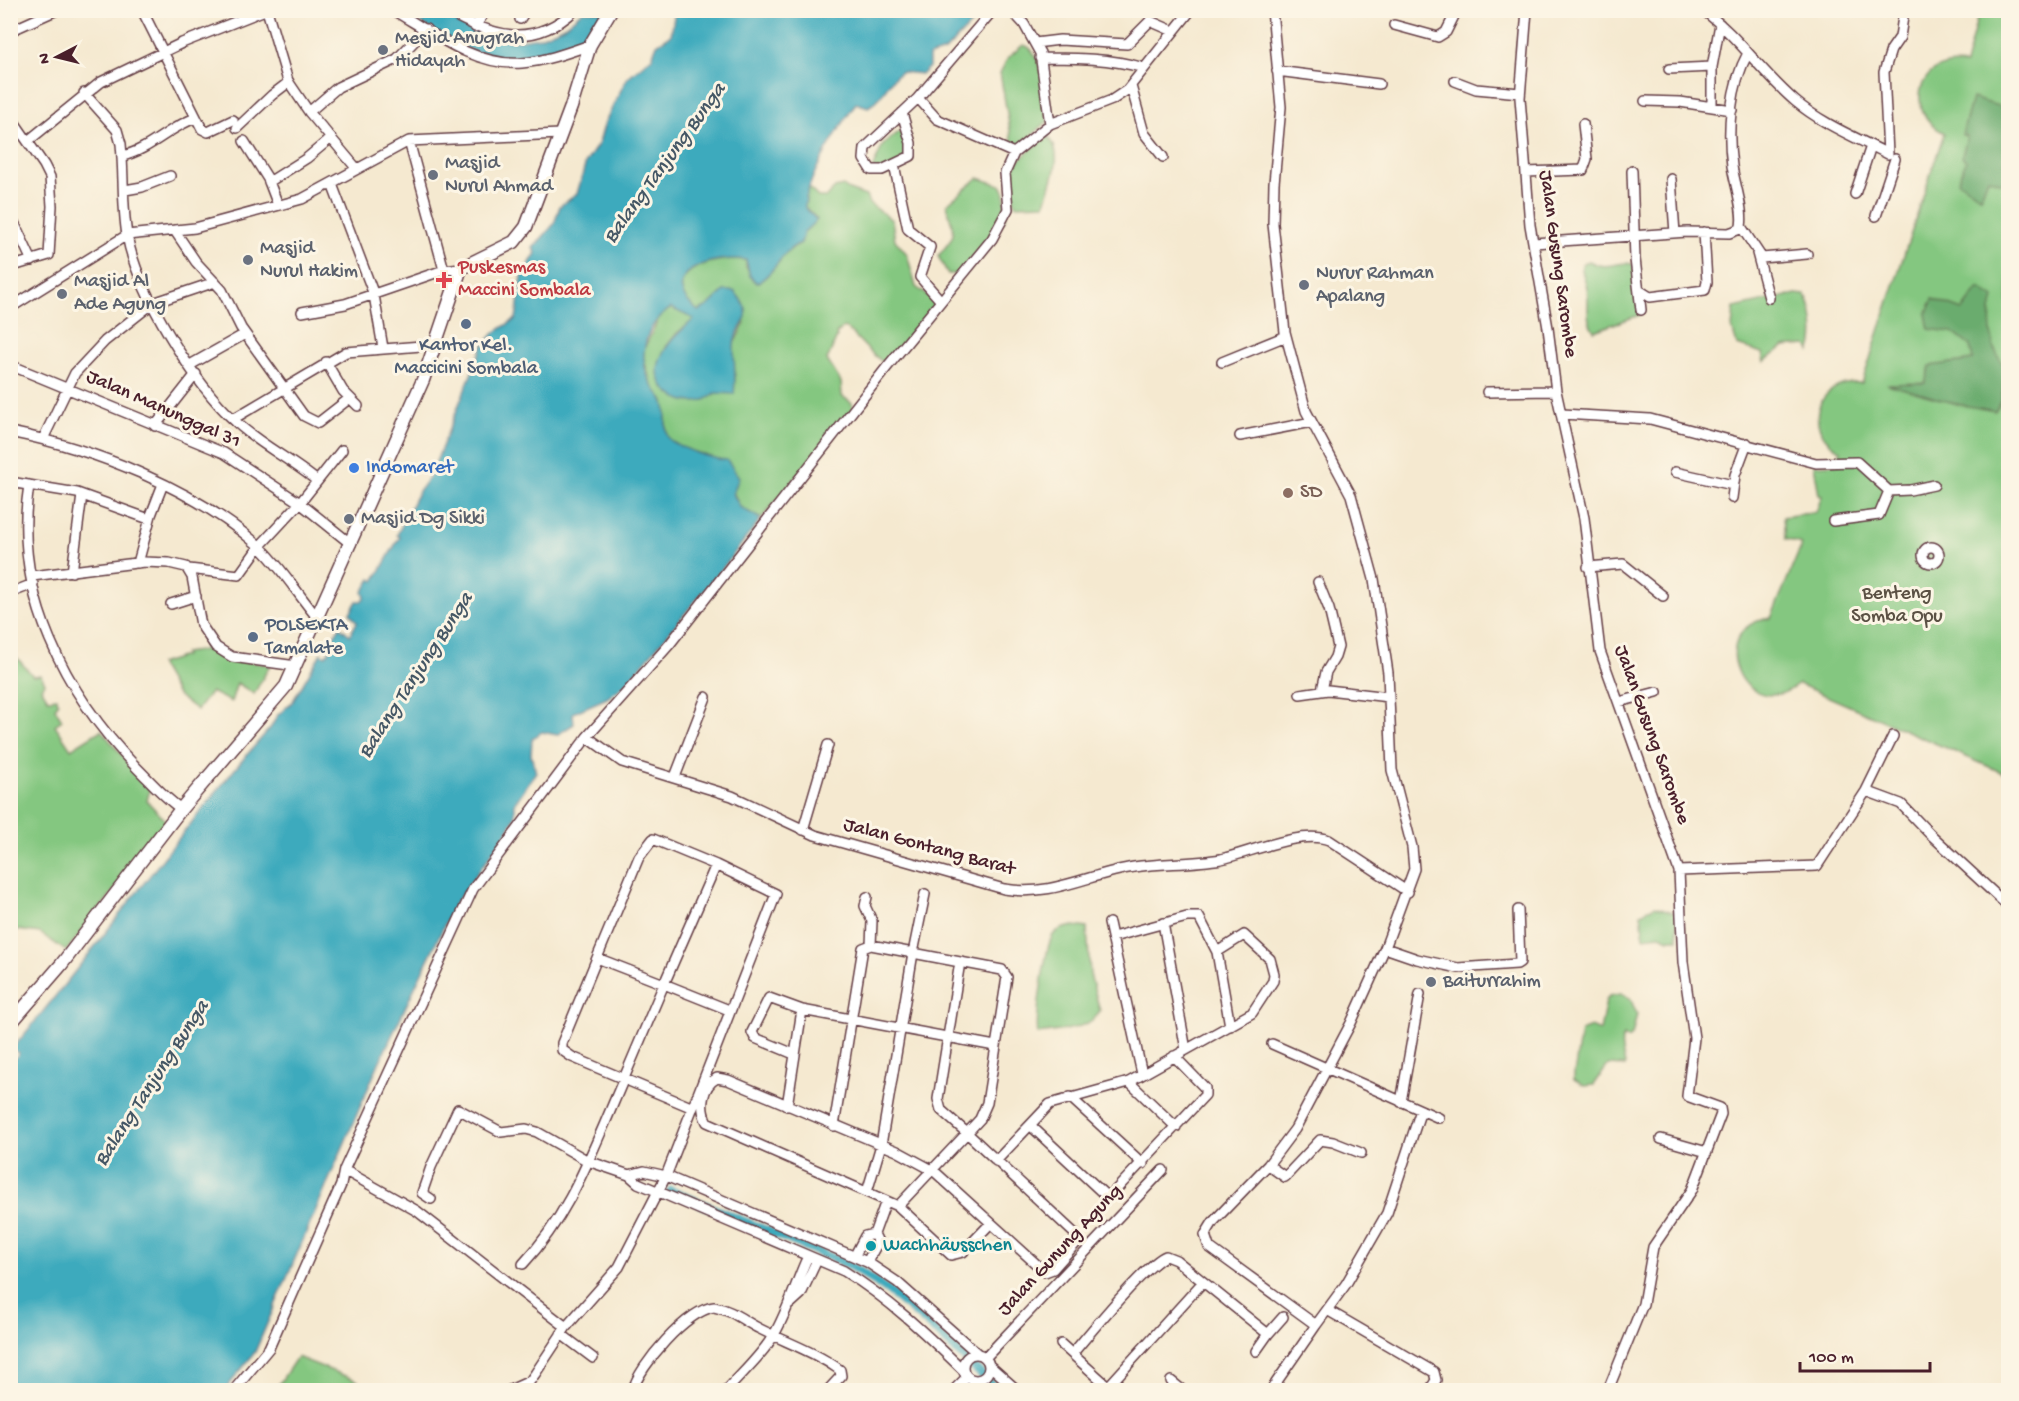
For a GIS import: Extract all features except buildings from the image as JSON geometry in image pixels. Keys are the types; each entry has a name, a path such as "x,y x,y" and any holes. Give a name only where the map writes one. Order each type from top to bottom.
{"street":[{"path":"10,30 57,10"},
{"path":"142,10 196,118 207,132 235,124 289,82"},
{"path":"28,141 84,93 120,71 266,10 283,71 289,82 309,112 357,169"},
{"path":"393,10 462,49 497,61 520,63 550,58 590,45"},
{"path":"445,10 491,33 522,36 553,26 575,10"},
{"path":"475,27 486,10"},
{"path":"302,312 345,304 444,270 461,267 520,236 539,197 590,45 611,10"},
{"path":"902,113 912,153 910,157 882,170 871,170 866,164 863,151 878,133 918,98 993,10"},
{"path":"1011,10 1024,24 1035,43 1040,58 1050,124"},
{"path":"234,1390 269,1348 341,1185 344,1170 466,901 587,736 669,645 1005,219 1008,209 1006,166 1014,153 1050,124 1112,100 1131,86 1191,10"},
{"path":"1272,10 1281,107 1273,224 1286,336 1301,396 1312,422 1344,480 1357,514 1374,579 1389,698 1392,770 1414,860 1408,892 1385,948 1351,1023 1295,1129 1268,1165 1208,1227 1205,1235 1206,1242 1316,1325"},
{"path":"1394,25 1438,37 1446,32 1457,10"},
{"name":"Jalan Gusung Sarombe","path":"1527,10 1520,93 1534,243 1556,391 1584,518 1588,567 1600,651 1679,871 1684,973 1694,1038 1687,1096 1719,1108 1720,1114 1692,1190 1653,1247 1643,1304 1608,1390"},
{"path":"1702,10 1720,24 1765,73 1803,107 1891,157"},
{"path":"1876,216 1891,157 1884,72 1891,50 1902,30 1904,10"},
{"path":"1035,43 1060,39 1125,44 1150,21 1173,31"},
{"path":"1712,106 1712,67 1720,24"},
{"path":"309,112 338,87 397,59 426,29"},
{"path":"1748,53 1737,81 1732,110 1730,153 1742,228 1748,234 1757,253 1769,298"},
{"path":"1040,58 1081,58 1127,63 1144,69"},
{"path":"1668,69 1712,67"},
{"path":"1277,71 1379,84"},
{"path":"1455,81 1476,90 1520,93"},
{"path":"1131,86 1144,133 1163,157"},
{"path":"84,93 117,130 122,156 127,236 141,280 190,365 233,419 317,481"},
{"path":"918,98 937,119 1014,153"},
{"path":"1646,101 1712,106 1732,110"},
{"path":"10,116 48,172 52,206 49,255 10,267"},
{"path":"122,156 138,152 168,132 196,118"},
{"path":"1526,172 1583,170 1587,159 1583,124"},
{"path":"10,308 127,236 175,231 302,199 409,141 560,134"},
{"path":"269,182 307,158 331,138"},
{"path":"244,141 269,182 279,206"},
{"path":"409,141 444,270"},
{"path":"1855,194 1871,146"},
{"path":"894,165 908,229 930,247 919,275 941,301"},
{"path":"1632,171 1635,259 1641,310"},
{"path":"125,190 142,187 170,176"},
{"path":"1671,178 1675,232"},
{"path":"332,184 374,295 383,348"},
{"path":"10,214 32,261"},
{"path":"1534,243 1675,232 1729,233 1742,228"},
{"path":"175,231 192,257 222,290 245,334 302,413 315,422 322,421 350,398"},
{"path":"1639,290 1648,296 1659,297 1705,290 1707,282 1704,232"},
{"path":"1757,253 1767,258 1807,254"},
{"path":"10,1024 61,965 181,810 275,700 296,666 316,616 351,544 423,380 461,267"},
{"path":"43,439 75,373 105,341 153,303 215,282"},
{"path":"190,365 245,334"},
{"path":"1222,362 1286,336"},
{"path":"233,419 283,387 346,352 434,345"},
{"path":"326,362 358,406"},
{"name":"Jalan Manunggal 31","path":"10,365 67,386 155,426 224,453 300,503 351,544"},
{"path":"155,426 196,374"},
{"path":"1487,392 1556,391"},
{"path":"1562,414 1650,418 1816,463 1857,462 1889,490 1910,490 1934,485"},
{"path":"1240,435 1312,422"},
{"path":"10,432 43,439 125,467 204,505 259,547 316,616"},
{"path":"1732,498 1733,485 1747,443"},
{"path":"10,593 32,580 138,563 169,563 189,569 239,574 259,547 300,503 342,450"},
{"path":"1675,472 1733,485"},
{"path":"10,482 82,495 149,519"},
{"path":"138,563 149,519 163,484"},
{"path":"29,485 25,531 39,614 52,648 94,718 121,752 152,785 181,810"},
{"path":"1833,521 1879,514 1889,490"},
{"path":"72,572 82,495"},
{"path":"1588,567 1623,564 1663,596"},
{"path":"189,569 204,631 222,652 232,657 296,666"},
{"path":"1318,582 1329,609 1338,647 1326,672 1322,690"},
{"path":"171,604 196,596"},
{"path":"1300,694 1322,690 1389,698"},
{"path":"1619,702 1657,692"},
{"path":"675,777 706,697"},
{"name":"Jalan Gontang Barat","path":"587,736 622,762 732,796 803,830 1005,889 1032,892 1128,868 1222,859 1269,846 1317,837 1329,840 1408,892"},
{"path":"1679,871 1817,866 1866,791 1893,736"},
{"path":"803,830 828,745"},
{"path":"1866,791 1901,804 2008,906"},
{"path":"510,1390 530,1381 563,1331 619,1267 666,1176 693,1108 729,1010 776,897 773,891 657,839 650,841 639,857 561,1048 567,1055 693,1108"},
{"path":"523,1264 562,1216 716,865"},
{"path":"867,1192 881,1145 899,1028 925,894"},
{"path":"867,897 865,906 872,921 871,945"},
{"path":"1385,948 1417,959 1458,968 1517,964 1520,962 1522,953 1518,910"},
{"path":"1113,937 1186,917 1198,917 1217,952 1230,1026"},
{"path":"1109,923 1142,1074"},
{"path":"1163,923 1185,1050"},
{"path":"996,1161 1050,1104 1129,1082 1252,1013 1273,981 1274,974 1270,959 1244,935 1217,952"},
{"path":"834,1126 863,948 871,945 997,968 1006,973 984,1111 934,1171 898,1206"},
{"path":"597,958 729,1010"},
{"path":"960,962 947,1037 939,1105 946,1115 1074,1233 1077,1242 1053,1269 1045,1272 934,1171 881,1145 721,1077 713,1079 709,1085 702,1109 707,1122 721,1130 898,1206 951,1255 963,1252 990,1224"},
{"path":"1401,1102 1420,994"},
{"path":"794,1054 755,1038 752,1032 769,998 802,1010 850,1021 995,1046"},
{"path":"787,1106 802,1010"},
{"path":"1272,1044 1439,1118"},
{"path":"1030,1125 1107,1196 1116,1192 1206,1092 1202,1084 1174,1056"},
{"path":"1129,1082 1176,1127"},
{"path":"1070,1097 1143,1164"},
{"path":"431,1199 422,1193 431,1167 458,1109 501,1132 526,1129 537,1132 588,1161 629,1176 638,1183 844,1271 890,1302 985,1390"},
{"path":"1271,1390 1316,1325 1329,1311 1387,1213 1421,1110"},
{"path":"1661,1139 1707,1152"},
{"path":"1268,1165 1285,1178 1320,1140 1334,1142 1360,1153"},
{"path":"344,1170 417,1210 593,1358"},
{"name":"Jalan Gunung Agung","path":"983,1360 1163,1170"},
{"path":"629,1176 644,1171 666,1176 855,1255 897,1282 1017,1390"},
{"path":"867,1262 878,1242 874,1234 886,1201"},
{"path":"855,1255 865,1236 874,1234"},
{"path":"1073,1353 1158,1260 1166,1256 1176,1260 1268,1334"},
{"path":"727,1390 774,1335 790,1304 801,1294 813,1258"},
{"path":"1061,1344 1109,1389 1202,1283"},
{"path":"633,1390 643,1367 693,1316 708,1307 728,1311 814,1353 842,1372 828,1390"},
{"path":"1329,1311 1430,1368 1436,1378 1430,1390"},
{"path":"1256,1351 1283,1317"},
{"path":"969,1375 966,1358 983,1360"},
{"path":"969,1375 986,1377 983,1360"},
{"path":"954,1390 969,1375"},
{"path":"1171,1381 1182,1390"}],"green space":[{"name":"Benteng Somba Opu","path":"1979,11 2008,11 2008,775 1799,684 1779,694 1761,693 1747,685 1738,670 1735,654 1738,638 1750,625 1771,618 1802,544 1785,539 1783,517 1816,512 1822,496 1819,495 1814,465 1836,464 1841,451 1828,442 1821,431 1817,419 1819,407 1824,397 1834,389 1846,384 1862,383 1944,133 1931,124 1923,113 1920,100 1921,88 1926,78 1936,70 1949,65 1965,65"},
{"path":"1023,45 1030,48 1039,66 1048,121 1019,147 1013,145 1000,73 1008,58"},
{"path":"1972,98 2008,109 2008,142 2005,163 2008,164 2008,185 1988,178 1981,197 1958,181 1966,161 1962,156 1967,136 1962,135"},
{"path":"900,131 908,145 907,159 887,175 878,175 873,167 883,145"},
{"path":"1047,135 1056,151 1056,159 1045,204 1015,205 1010,176 1017,162"},
{"path":"978,178 1001,185 1005,193 1005,219 955,278 955,274 948,274 938,256 953,235 947,204"},
{"path":"843,186 866,196 869,203 892,220 895,240 907,254 916,287 937,302 885,363 844,327 836,334 837,337 827,360 841,382 842,396 852,403 853,409 761,519 740,507 719,460 675,445 667,436 664,401 652,386 642,353 661,314 672,308 695,319 677,333 666,347 711,397 715,393 726,392 735,380 733,345 745,323 724,291 708,306 698,311 686,298 681,287 684,277 704,264 733,259 746,260 746,267 757,283 769,274 794,246 801,243 804,232 817,219 805,207 808,187 818,197 826,197 835,188"},
{"path":"1589,261 1602,266 1633,264 1643,310 1640,315 1594,331 1589,321 1588,294 1582,267 1582,264"},
{"path":"1979,288 1994,298 1991,334 1996,353 2006,368 2001,402 1995,411 1957,404 1887,384 1925,383 1930,366 1973,360 1970,346 1952,332 1929,329 1926,314 1933,299 1963,310"},
{"path":"1796,294 1805,295 1810,307 1814,331 1810,351 1807,345 1783,347 1764,362 1762,353 1737,345 1732,328 1734,308"},
{"path":"208,639 224,658 270,665 254,694 237,683 231,702 211,692 197,710 177,695 159,664 185,656 184,653 205,650 203,641"},
{"path":"10,650 33,676 41,675 45,683 41,688 48,699 57,698 58,704 55,708 62,720 55,725 71,749 101,730 150,789 147,801 168,823 66,951 40,933 11,929"},
{"path":"1655,906 1676,913 1678,939 1669,939 1660,935 1644,937 1641,913"},
{"path":"1074,926 1087,928 1090,974 1100,1011 1089,1022 1081,1026 1038,1034 1041,984 1050,942 1057,931"},
{"path":"1621,994 1630,998 1637,1014 1632,1036 1627,1039 1623,1036 1622,1040 1625,1066 1608,1065 1594,1085 1584,1086 1574,1080 1581,1031 1591,1027 1600,1031 1606,1001 1609,996"},
{"path":"297,1357 358,1381 355,1390 275,1390"}],"water":[{"path":"401,11 437,11 487,36 512,41 540,37 563,27 583,11 606,11 594,26 566,47 534,57 516,58 498,57 470,50"},
{"name":"Balang Tanjung Bunga","path":"675,11 984,11 945,51 929,56 929,67 922,74 901,72 874,103 868,107 856,103 824,154 811,183 805,208 817,220 804,232 801,243 794,246 769,274 757,283 750,276 746,260 733,259 704,264 692,269 684,277 681,287 686,298 698,311 708,306 724,291 734,291 746,309 744,321 735,339 734,394 715,393 696,402 676,398 661,383 658,374 659,363 673,338 694,319 671,308 662,315 649,332 644,353 645,364 652,385 665,404 668,437 686,449 727,460 739,477 733,494 740,507 761,519 626,684 607,698 573,713 574,724 557,735 542,732 532,739 531,755 536,772 515,803 515,817 506,834 454,905 379,1063 255,1352 225,1390 11,1390 10,1066 19,1053 12,1049 204,806 271,727 277,716 293,701 321,653 325,656 330,651 327,647 340,627 350,635 357,622 350,613 357,601 365,597 363,592 371,579 374,581 400,537 397,535 412,504 430,477 482,347 495,332 516,319 522,276 536,253 533,248 554,224 560,206 577,194 586,162 599,143 605,122 627,78 652,57 657,44 671,35"}],"waterway":[{"path":"671,1191 845,1263 867,1276 906,1305 998,1390"}],"place":[{"name":"Mesjid Anugrah Hidayah","path":"383,50"},
{"name":"Masjid Nurul Ahmad","path":"433,175"},
{"name":"Masjid Nurul Hakim","path":"248,260"},
{"name":"Puskesmas Maccini Sombala","path":"444,280"},
{"name":"Nurur Rahman Apalang","path":"1304,285"},
{"name":"Masjid Al Ade Agung","path":"62,294"},
{"name":"Kantor Kel. Maccicini Sombala","path":"466,324"},
{"name":"Indomaret","path":"354,468"},
{"name":"SD","path":"1288,493"},
{"name":"Masjid Dg Sikki","path":"349,519"},
{"name":"POLSEKTA Tamalate","path":"253,637"},
{"name":"Baiturrahim","path":"1431,982"},
{"name":"Wachhäusschen","path":"871,1246"}]}
